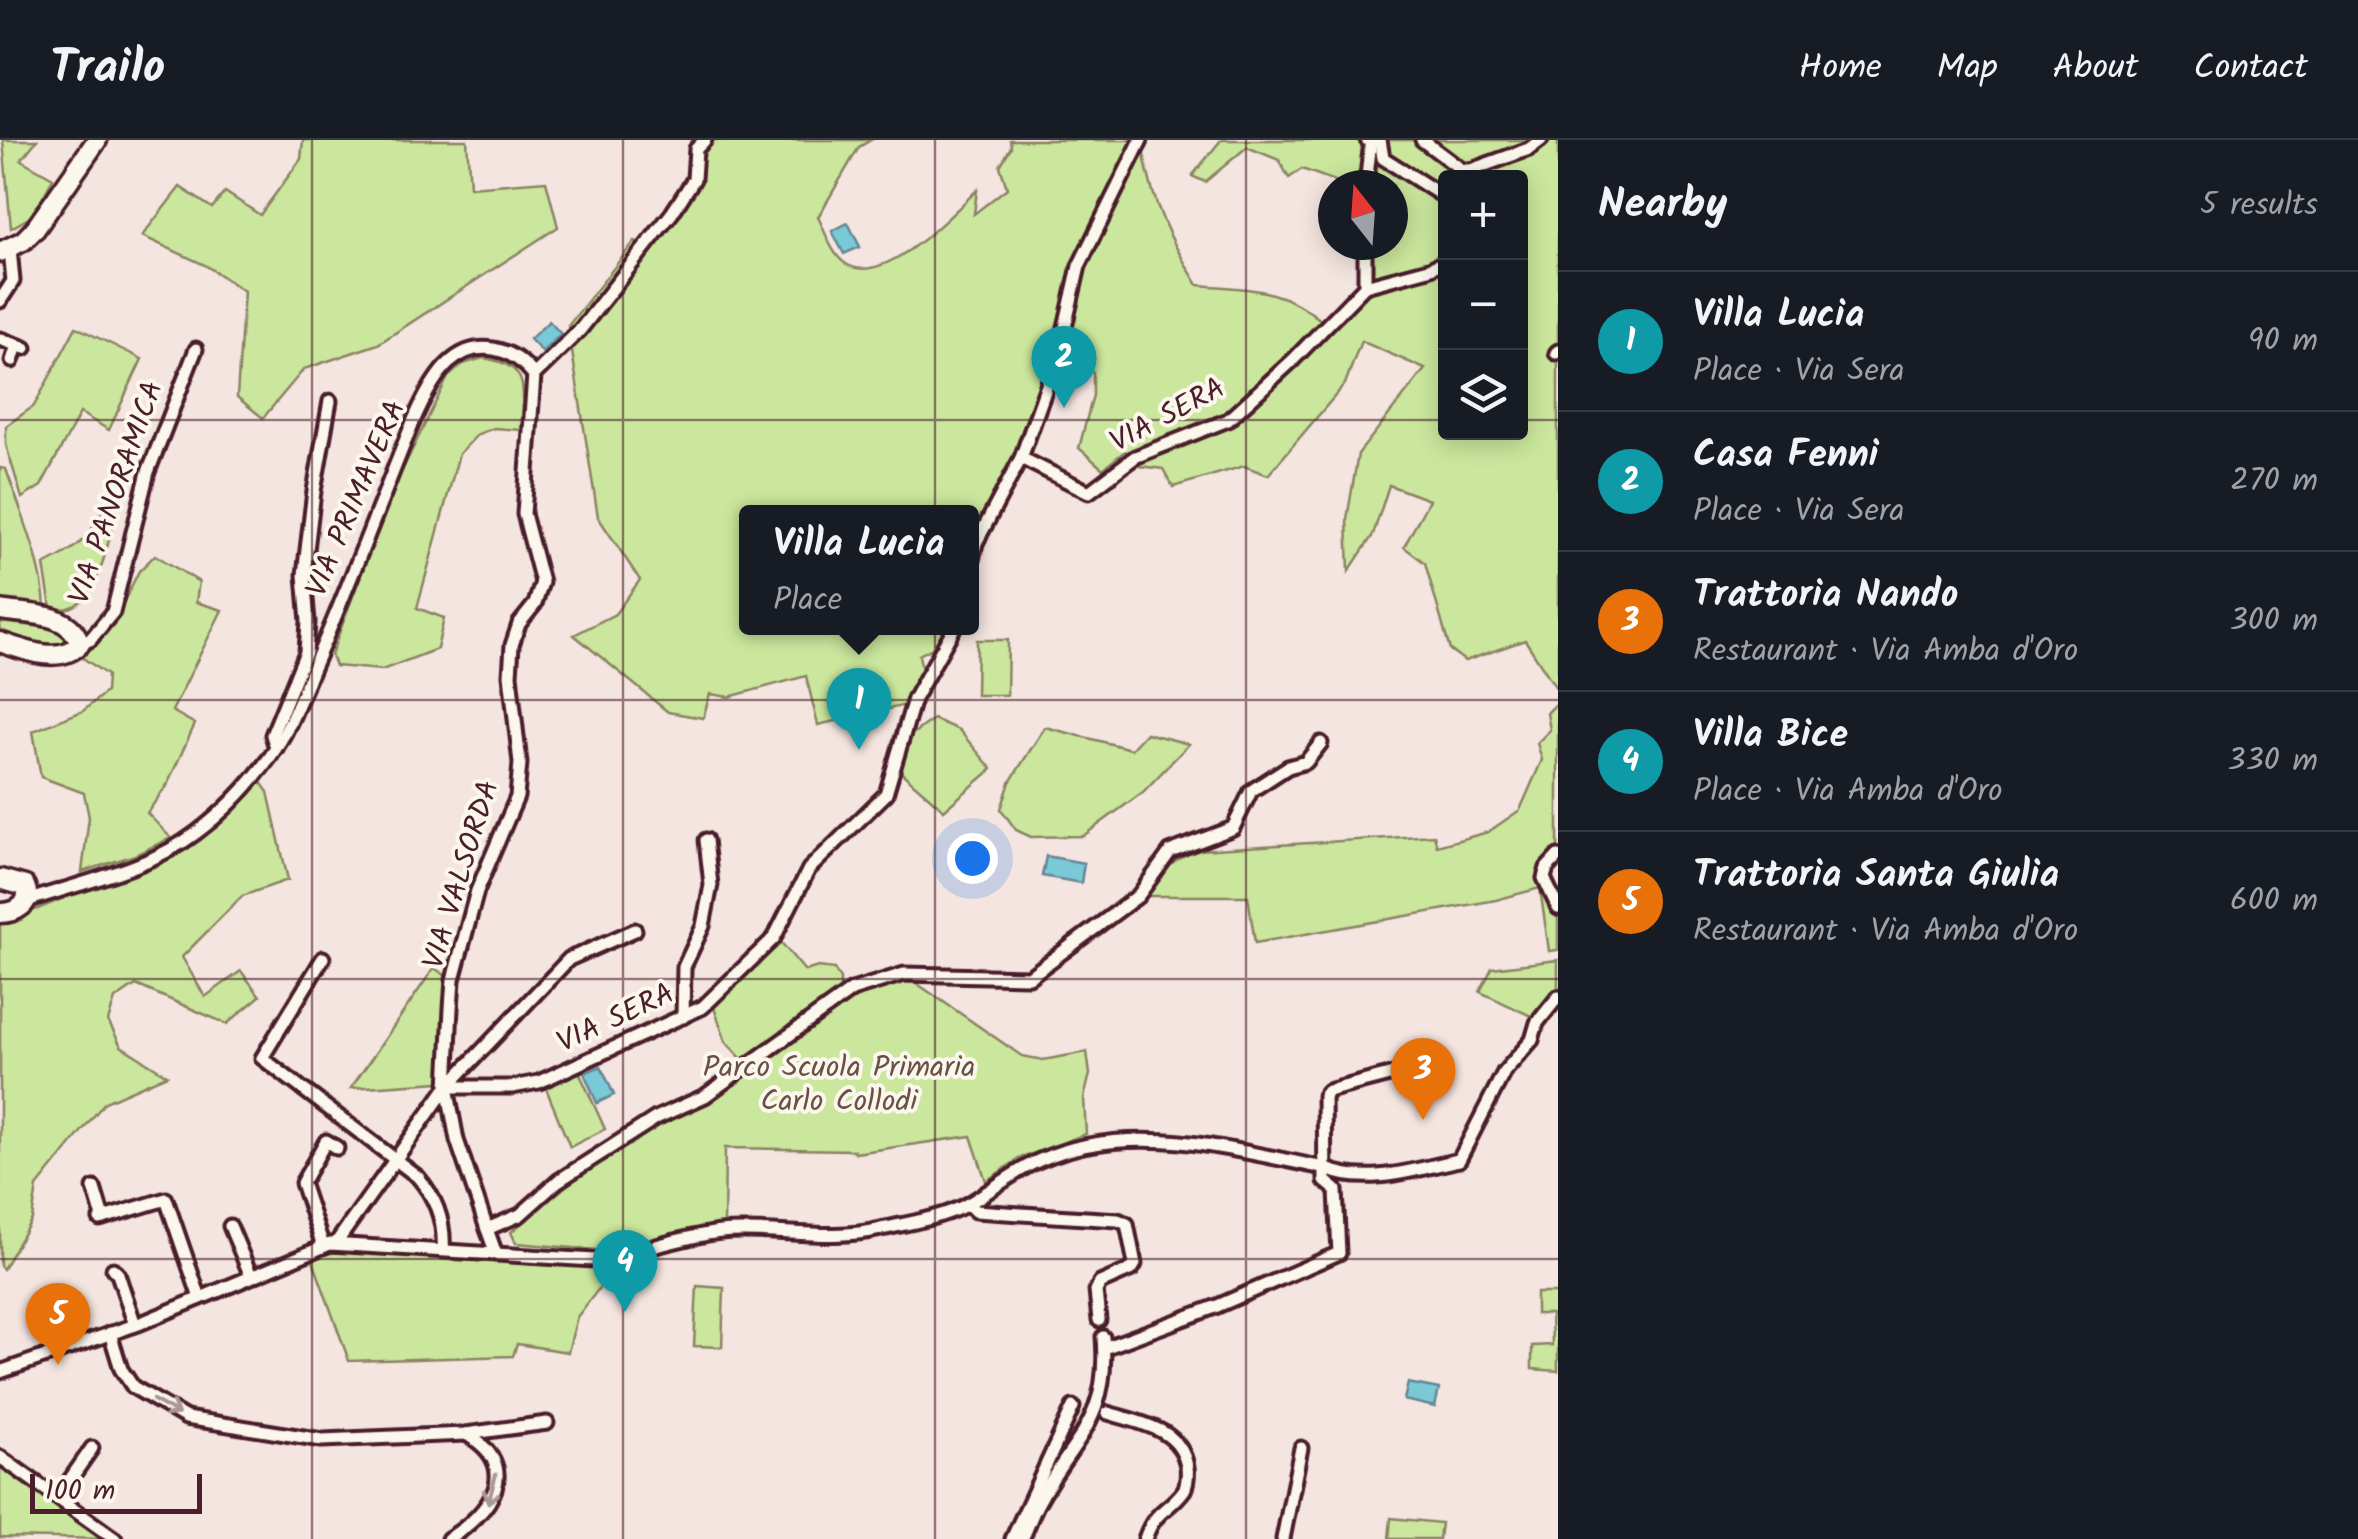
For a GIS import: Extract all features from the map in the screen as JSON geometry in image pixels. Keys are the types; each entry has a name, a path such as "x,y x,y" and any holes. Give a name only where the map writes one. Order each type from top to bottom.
{"street":[{"path":"0,301 13,280 5,250 36,229 97,140"},
{"path":"534,376 580,330 672,214 694,179 696,149 705,140"},
{"path":"979,538 1020,458 1060,348 1079,266 1141,140"},
{"path":"1367,140 1371,142 1368,170"},
{"path":"1380,140 1383,158 1438,193"},
{"path":"1422,140 1462,170 1529,149 1541,140"},
{"path":"1365,260 1366,289 1438,265"},
{"name":"VIA SERA","path":"1020,458 1089,492 1135,457 1228,420 1366,289"},
{"path":"0,338 21,346 12,362"},
{"name":"VIA PRIMAVERA","path":"27,901 140,864 194,834 238,794 276,748 318,657 410,430 448,363 468,351 491,348 511,352 534,376"},
{"name":"VIA PANORAMICA","path":"0,642 60,655 72,652 90,640 113,612 148,472 196,350"},
{"name":"VIA VALSORDA","path":"496,1254 457,1140 447,1087 454,980 477,891 517,798 520,764 510,675 512,645 519,624 535,604 542,582 524,514 534,376"},
{"name":"VIA PRIMAVERA","path":"276,748 272,735 306,652 304,575 330,401"},
{"name":"VIA PANORAMICA","path":"0,610 64,621 77,633 80,644"},
{"name":"VIA SERA","path":"447,1087 512,1087 539,1082 703,1007 774,938 809,869 886,794 914,700 950,635"},
{"path":"488,1230 520,1215 558,1182 656,1118 705,1096 852,990 904,974 1029,977 1138,896 1170,852 1234,828 1251,790 1288,767 1306,762 1321,744"},
{"path":"683,1017 684,967 703,926 711,885 706,840"},
{"path":"1558,856 1544,878 1558,908"},
{"path":"0,880 26,886 27,901 18,909 0,913"},
{"path":"329,1244 447,1087 569,959 636,930"},
{"path":"323,958 262,1058 418,1176 431,1193 442,1224 443,1250"},
{"path":"0,1372 136,1325 329,1244 594,1260 718,1232 856,1233 948,1212 1040,1160 1080,1146 1117,1140 1159,1140 1324,1168 1337,1174 1380,1176 1459,1160 1504,1072 1532,1040 1537,1022 1558,997"},
{"path":"1022,1539 1039,1502 1095,1413 1103,1343 1215,1307 1339,1254 1336,1190 1325,1181 1324,1096 1328,1091 1397,1073"},
{"path":"329,1244 302,1183 326,1141 336,1148"},
{"path":"94,1188 101,1219 166,1199 200,1298"},
{"path":"968,1204 975,1211 1118,1220 1127,1224 1135,1264 1100,1283 1096,1291 1099,1320"},
{"path":"230,1226 251,1276"},
{"path":"117,1270 136,1325"},
{"path":"110,1334 121,1369 133,1387 186,1418 322,1440 466,1434 547,1423"},
{"path":"1012,1539 1073,1407"},
{"path":"1108,1413 1168,1433 1182,1448 1188,1471 1185,1489 1151,1520 1145,1539"},
{"path":"448,1539 470,1525 490,1502 498,1480 494,1459 482,1443 466,1434"},
{"path":"58,1497 92,1448"},
{"path":"1283,1539 1301,1448"},
{"path":"0,1456 115,1539"}],"green space":[{"path":"3,140 37,140 21,160 53,178 34,215 11,228"},
{"path":"303,140 467,140 470,187 546,181 558,227 378,344 304,369 263,418 237,397 244,291 205,265 142,236 180,187 212,208 225,192 260,215 301,159"},
{"path":"710,140 871,140 859,147 818,217 836,255 846,264 862,269 879,266 916,245 977,190 974,214 1007,188 1000,166 1011,147 1010,140 1137,140 1087,237 1056,349 1017,456 979,535 979,505 739,505 739,635 944,635 938,645 919,655 924,679 906,705 818,725 806,676 729,697 710,694 703,718 668,712 574,635 615,614 640,580 598,517 568,326 635,241 652,251 693,186"},
{"path":"1221,140 1558,140 1558,691 1525,640 1465,661 1450,650 1425,563 1404,547 1429,500 1389,485 1373,535 1349,571 1347,519 1358,454 1425,369 1361,341 1345,384 1268,475 1244,466 1173,487 1163,469 1139,466 1125,451 1103,469 1079,448 1093,395 1093,372 1058,365 1083,267 1143,149 1163,220 1198,285 1278,296 1322,321 1367,291 1366,260 1408,260 1408,170 1318,170 1318,175 1302,169 1289,178 1279,160 1247,147 1205,182 1192,176"},
{"path":"76,327 142,359 109,430 80,413 41,486 22,498 6,445 6,426 34,406"},
{"path":"483,358 499,361 517,373 523,391 521,430 494,428 478,434 459,454 417,608 444,618 437,649 382,670 335,666 331,655 392,491 448,377 463,364"},
{"path":"0,468 6,469 31,539 45,610 0,602"},
{"path":"108,499 118,499 100,571 80,602 67,609 51,607 44,565 84,539"},
{"path":"155,555 199,582 196,602 222,610 172,711 195,724 167,785 147,813 171,838 135,855 82,872 89,817 84,793 41,777 33,731 83,711 106,692 107,675 83,658 123,603 139,571"},
{"path":"0,622 59,629 72,636 68,646 48,646 0,634"},
{"path":"977,640 1008,640 1007,695 976,695"},
{"path":"1558,702 1558,851 1539,870 1541,888 1558,919 1558,950 1549,951 1540,888 1496,900 1255,943 1248,896 1147,896 1168,867 1199,850 1434,835 1437,846 1488,832 1520,810 1542,760 1537,743 1550,730 1547,713"},
{"path":"933,719 959,730 992,769 944,810 896,768 906,739"},
{"path":"1045,727 1131,749 1146,733 1189,744 1143,792 1083,836 1031,837 1016,830 1001,809 1010,782"},
{"path":"260,781 268,792 288,880 242,896 182,957 205,997 241,971 260,996 227,1024 136,985 115,999 108,1021 121,1046 167,1075 105,1102 37,1187 32,1219 3,1269 0,921 131,876 173,856 219,822"},
{"path":"779,940 805,971 818,967 834,969 840,979 840,993 743,1060 726,1042 712,1002"},
{"path":"1558,960 1558,987 1531,1016 1480,992 1492,968"},
{"path":"434,968 448,977 439,1082 351,1088"},
{"name":"Parco Scuola Primaria Carlo Collodi","path":"906,976 1022,1056 1043,1060 1087,1052 1090,1074 1084,1098 1086,1134 1020,1158 986,1181 971,1136 855,1153 725,1148 724,1226 609,1251 516,1243 511,1232 571,1182 654,1124 861,991"},
{"path":"579,1072 605,1129 570,1147 545,1086"},
{"path":"335,1252 419,1253 573,1265 610,1263 610,1274 577,1317 568,1352 517,1344 513,1356 349,1361 312,1258"},
{"path":"697,1286 724,1288 722,1347 694,1346"},
{"path":"1536,1293 1558,1293 1558,1371 1532,1369 1532,1346 1552,1345 1551,1314 1536,1314"},
{"path":"0,1461 110,1539 0,1537"},
{"path":"1391,1518 1441,1523 1439,1539 1389,1539"}],"water":[{"path":"848,223 860,247 844,254 832,231"},
{"path":"549,321 561,334 542,352 530,339"},
{"path":"1046,856 1084,863 1081,883 1042,876"},
{"path":"601,1066 614,1095 597,1103 584,1073"},
{"path":"1408,1383 1439,1389 1435,1407 1404,1400"}],"place":[{"name":"Casa Fenni","path":"1064,408"},
{"name":"Villa Lucia","path":"859,750"},
{"name":"Trattoria Nando","path":"1423,1120"},
{"name":"Villa Bice","path":"625,1312"},
{"name":"Trattoria Santa Giulia","path":"58,1365"}]}
